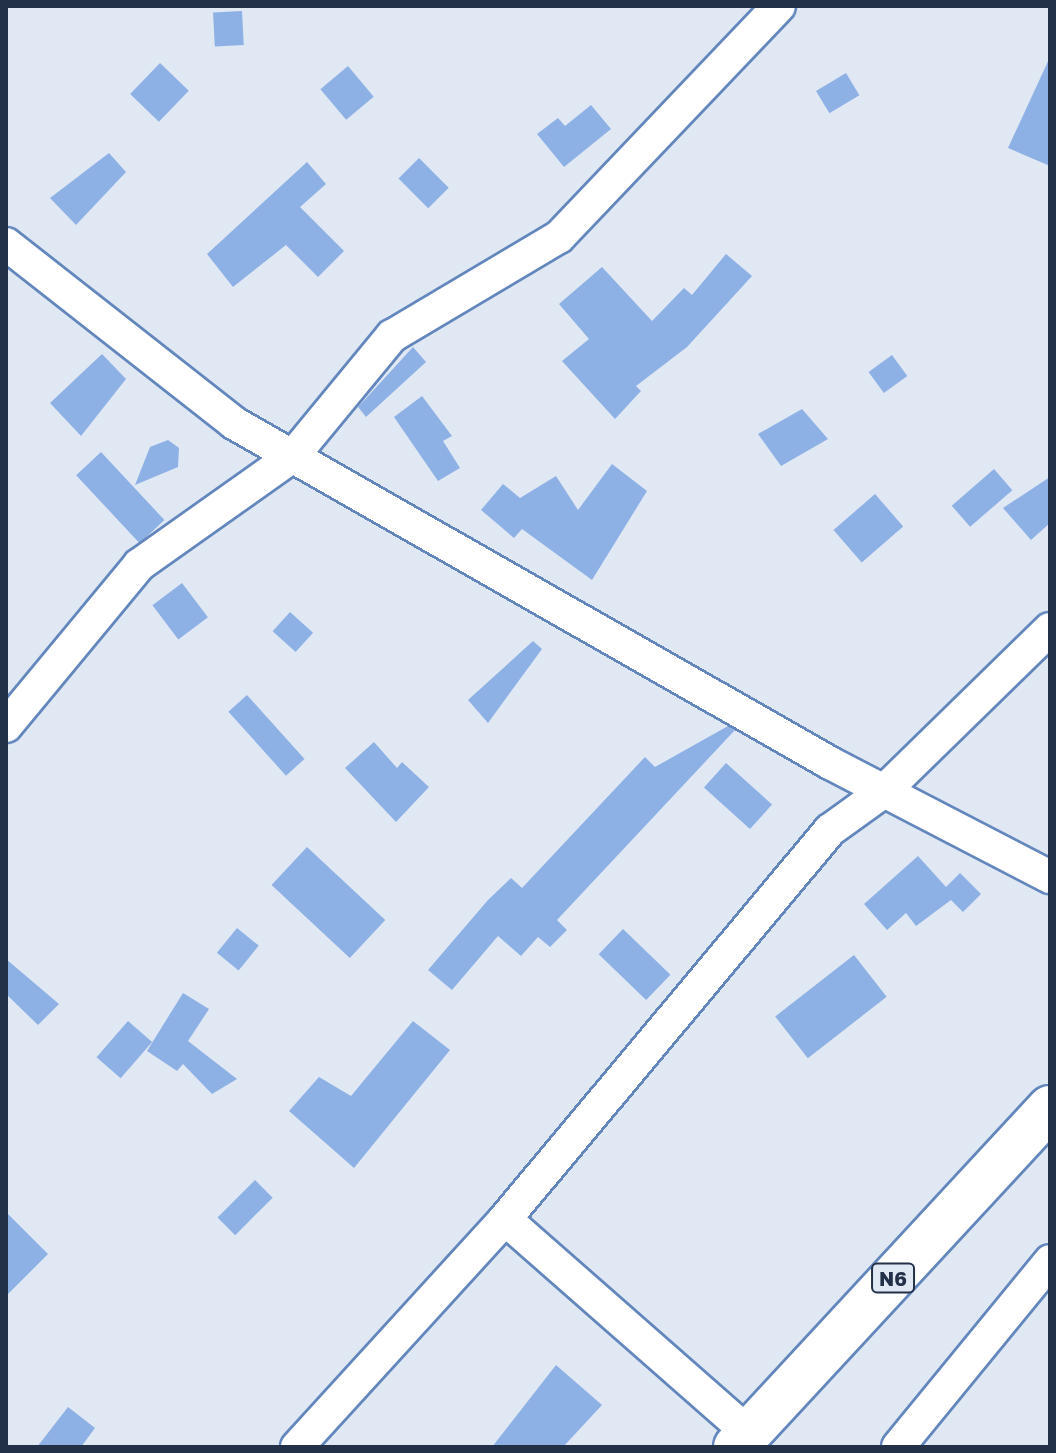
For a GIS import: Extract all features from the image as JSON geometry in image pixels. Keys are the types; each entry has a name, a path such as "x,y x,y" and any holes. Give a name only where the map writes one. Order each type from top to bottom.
{"highway":[{"name":"N6","path":"742,1440 1050,1108"}],"street":[{"path":"6,726 139,565 293,456 392,336 559,237 779,6"},
{"path":"6,244 234,423 884,791 1050,877"},
{"path":"297,1447 505,1219 830,830 884,791 1050,629"},
{"path":"505,1219 742,1440"},
{"path":"898,1447 1050,1261"}],"building":[{"path":"242,11 244,45 215,46 213,13"},
{"path":"1050,57 1050,166 1008,148"},
{"path":"160,63 189,91 159,122 130,94"},
{"path":"348,66 374,97 346,120 320,89"},
{"path":"846,73 859,95 829,113 816,91"},
{"path":"591,105 611,129 564,167 537,134 558,118 565,126"},
{"path":"109,153 126,172 76,225 50,198"},
{"path":"419,158 449,188 428,208 398,179"},
{"path":"307,162 326,184 300,207 344,251 318,277 286,245 233,287 207,254"},
{"path":"726,254 752,276 687,347 636,386 641,391 615,419 562,361 589,339 559,304 602,267 652,321 684,288 692,295"},
{"path":"413,347 426,362 366,417 358,407"},
{"path":"102,354 126,379 81,436 50,403"},
{"path":"892,355 907,376 884,393 869,372"},
{"path":"422,396 452,436 443,441 460,468 438,481 394,417"},
{"path":"802,409 828,439 781,466 758,434"},
{"path":"168,440 179,448 178,467 135,485 150,447"},
{"path":"101,452 164,520 140,543 76,475"},
{"path":"612,464 647,491 592,580 522,529 514,538 481,510 503,484 520,498 556,476 578,510"},
{"path":"994,469 1012,490 970,527 952,506"},
{"path":"1050,477 1050,523 1031,540 1003,508"},
{"path":"875,494 903,526 862,563 833,530"},
{"path":"182,583 208,617 178,640 152,605"},
{"path":"290,612 313,633 296,652 273,631"},
{"path":"533,641 542,649 488,723 468,700"},
{"path":"247,695 305,759 286,776 228,712"},
{"path":"728,726 735,730 557,920 567,930 550,947 538,937 521,956 498,936 452,990 428,970 488,900 511,878 522,888 645,757 655,767"},
{"path":"374,742 397,768 402,762 429,787 396,822 345,768"},
{"path":"726,763 772,804 750,829 704,788"},
{"path":"307,847 385,920 350,958 272,885"},
{"path":"918,856 946,887 960,873 981,894 963,912 951,900 916,926 906,913 887,930 864,904"},
{"path":"237,928 259,946 239,970 217,953"},
{"path":"623,929 670,975 646,1000 599,954"},
{"path":"854,955 887,997 808,1058 775,1017"},
{"path":"6,959 59,1004 38,1025 6,994"},
{"path":"183,993 209,1009 188,1041 237,1079 212,1094 183,1064 177,1071 147,1051"},
{"path":"128,1021 152,1042 121,1078 97,1057"},
{"path":"413,1021 450,1050 354,1168 289,1111 319,1077 351,1096"},
{"path":"255,1180 273,1198 235,1235 218,1217"},
{"path":"6,1212 48,1254 6,1296"},
{"path":"556,1365 602,1405 563,1447 492,1447"},
{"path":"68,1407 95,1428 81,1447 37,1447"}]}
